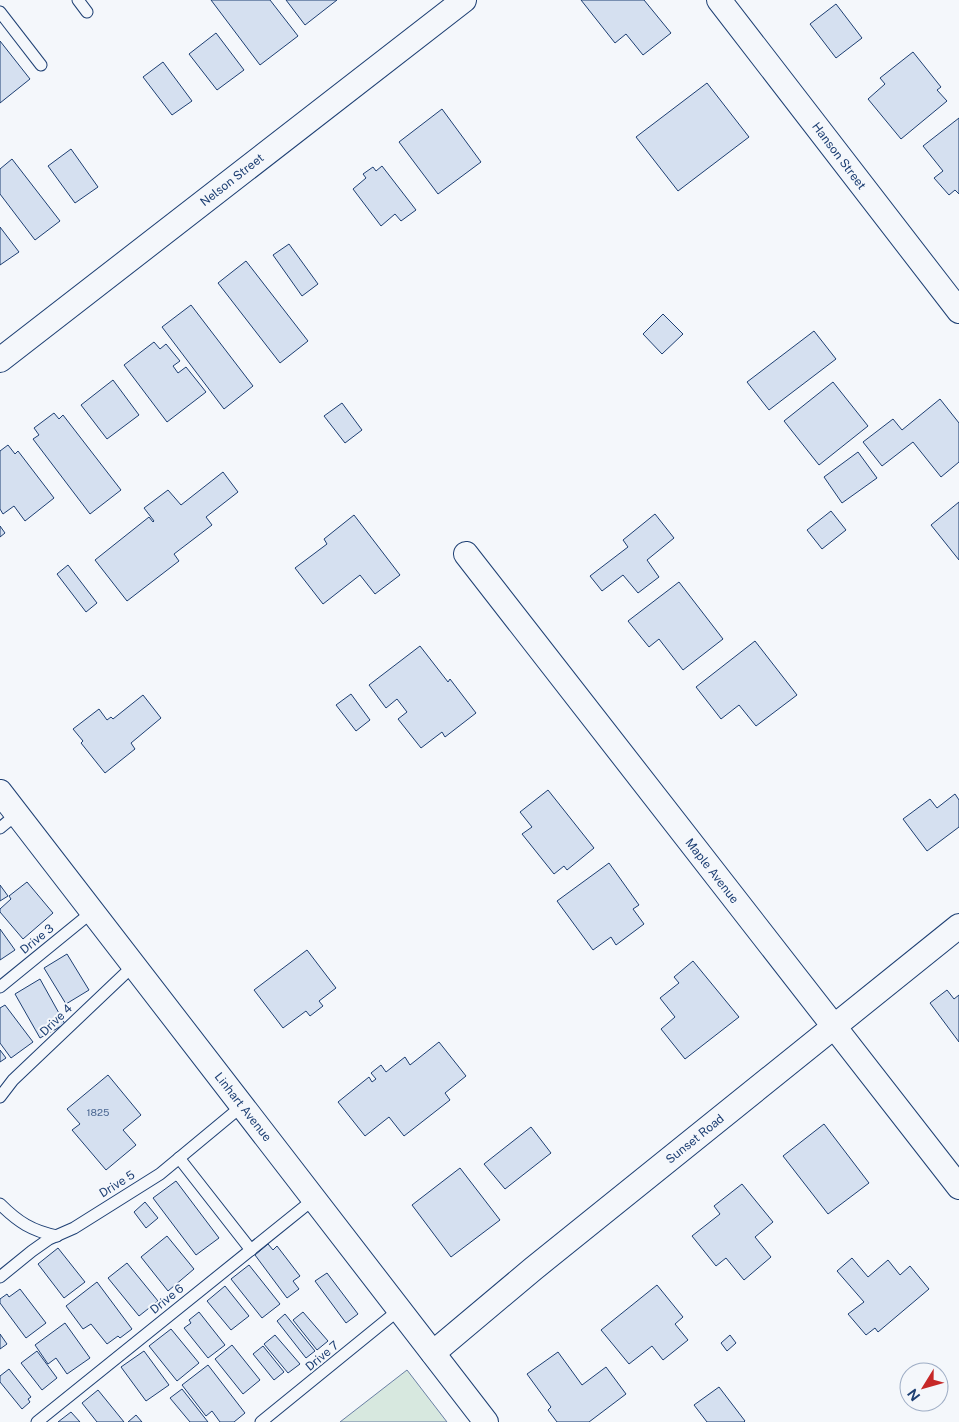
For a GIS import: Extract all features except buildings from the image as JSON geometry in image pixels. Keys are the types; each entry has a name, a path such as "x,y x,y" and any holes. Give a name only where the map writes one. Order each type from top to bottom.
{"street":[{"name":"Nelson Street","path":"0,360 464,0"},
{"name":"Hanson Street","path":"719,0 959,311"},
{"name":"Maple Avenue","path":"466,554 959,1187"},
{"name":"Linhart Avenue","path":"0,792 9,821 92,912 486,1422"},
{"name":"Sunset Road","path":"433,1353 533,1269 959,926"}],"lane":[{"path":"78,0 87,12"},
{"path":"0,12 41,66"},
{"name":"Drive 3","path":"0,987 92,912"},
{"name":"Drive 4","path":"0,1097 13,1080 133,966"},
{"name":"Drive 5","path":"0,1277 32,1251 74,1228 160,1174 242,1106"},
{"path":"179,1158 251,1250"},
{"name":"Drive 6","path":"37,1422 314,1199"},
{"path":"0,1204 17,1221 41,1233 57,1236"},
{"name":"Drive 7","path":"261,1422 400,1310"}],"shaded area":[{"path":"407,1370 447,1422 340,1422"}]}
